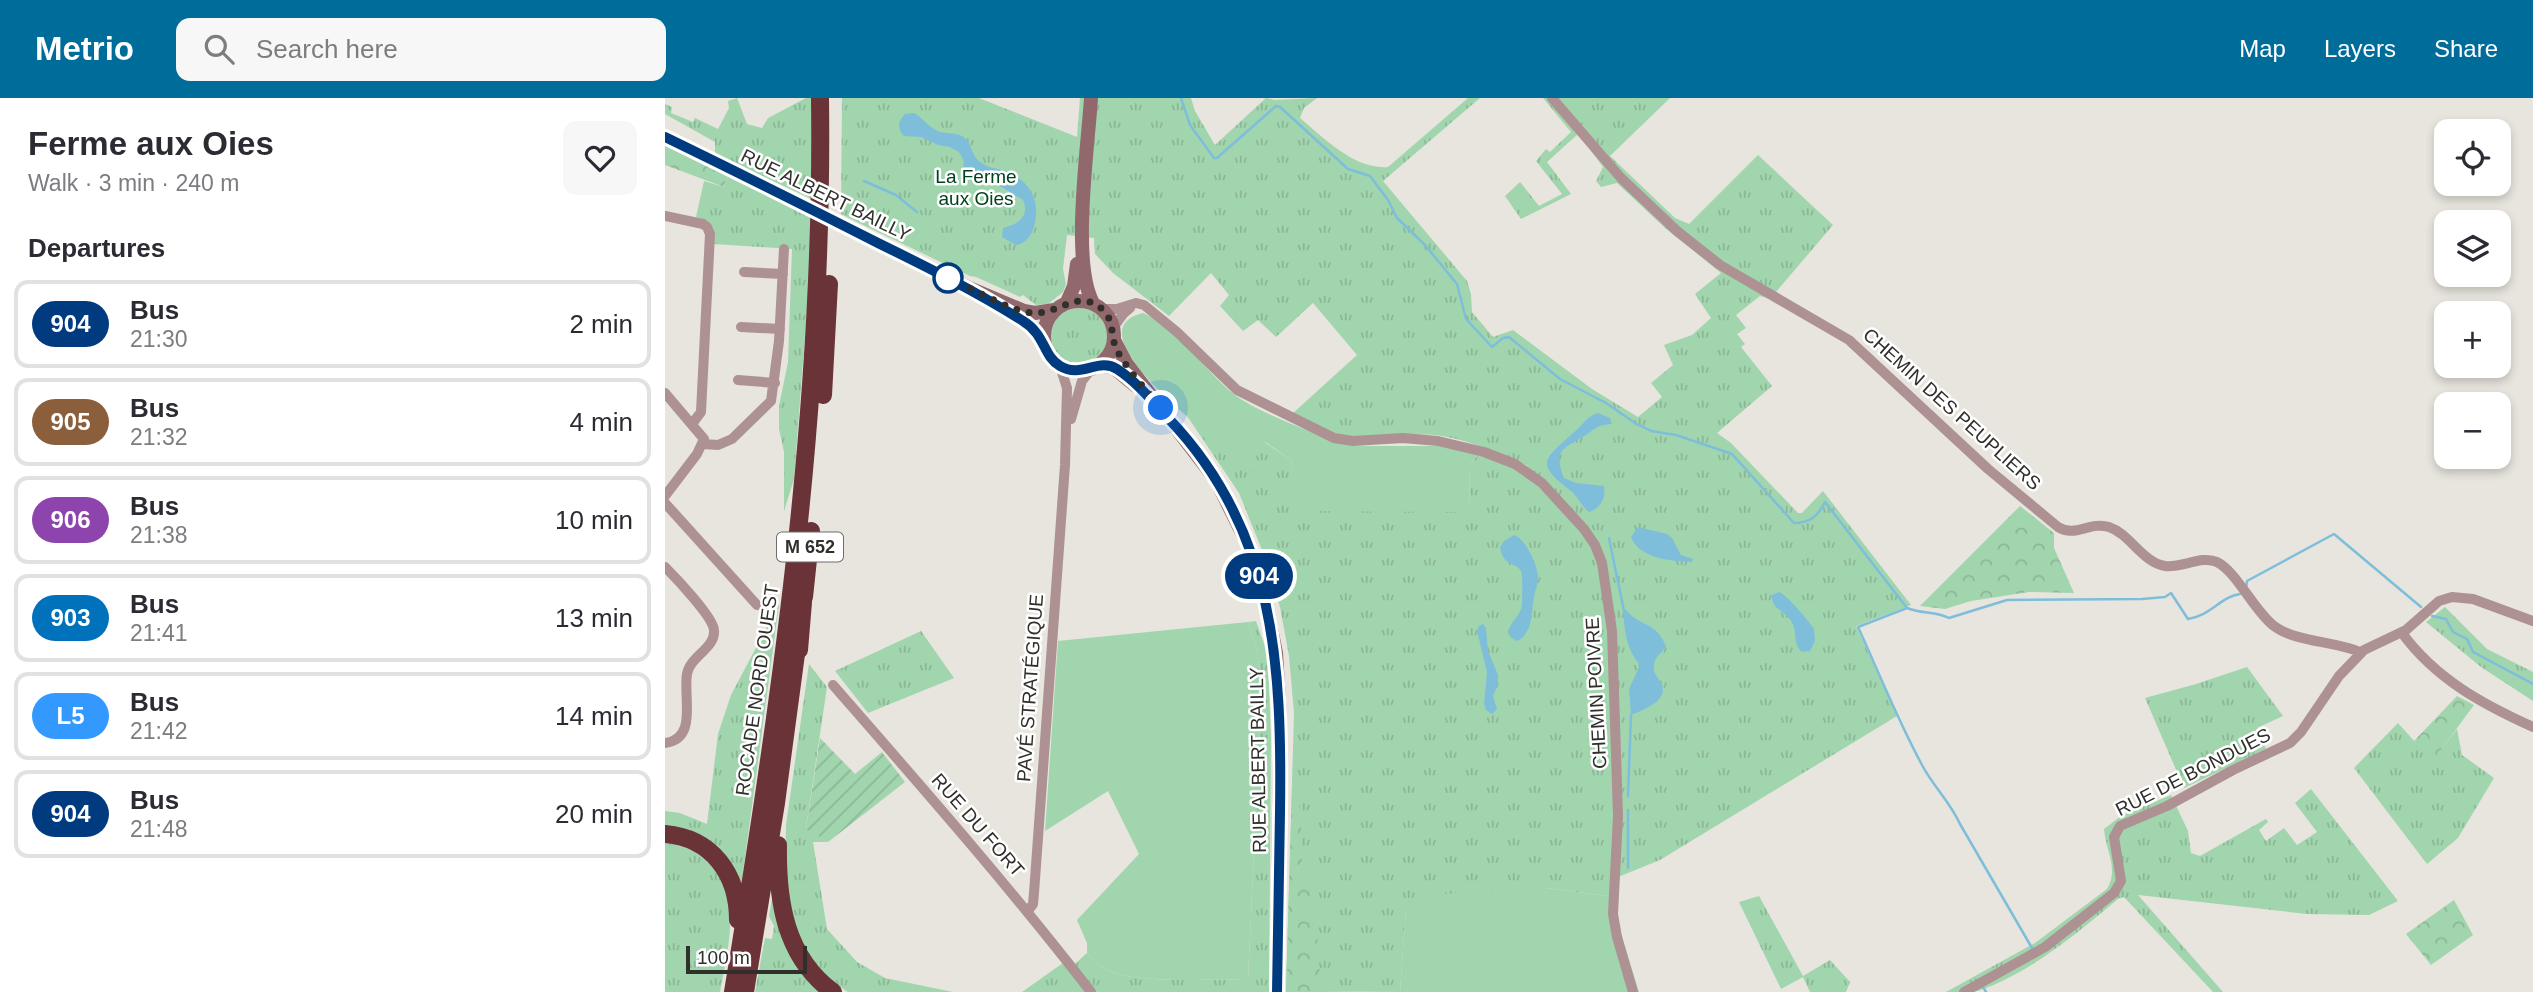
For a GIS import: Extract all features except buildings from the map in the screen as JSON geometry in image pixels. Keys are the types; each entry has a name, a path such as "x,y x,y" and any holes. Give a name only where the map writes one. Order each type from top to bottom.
{"highway":[{"name":"ROCADE NORD OUEST","path":"732,992 771,749 803,496 817,302 821,183 820,98"},
{"name":"ROCADE NORD OUEST","path":"745,992 776,803 817,474 831,240 832,98"},
{"path":"803,602 778,839 779,885 783,914 798,954 817,979 833,992"},
{"path":"665,834 686,838 705,847 720,861 731,879 737,900 738,918 732,992"}],"main road":[{"path":"1082,232 1084,282 1114,334 1110,352 1096,366 1074,371 1060,366 1050,357 1045,344 1045,326 1074,286 1082,232 1091,98"},
{"name":"RUE ALBERT BAILLY","path":"665,137 969,288 1027,312 1061,306"},
{"name":"RUE ALBERT BAILLY","path":"969,288 1031,326 1045,344"},
{"path":"1061,306 1080,300 1098,306"},
{"name":"RUE ALBERT BAILLY","path":"1114,334 1119,354 1206,465 1232,510 1257,571 1272,627 1281,740 1277,992"},
{"name":"RUE ALBERT BAILLY","path":"1096,366 1112,366 1176,426"}],"street":[{"name":"CHEMIN DES PEUPLIERS","path":"1552,98 1621,178 1677,231 1716,262 1855,344 1987,469 2058,527 2071,532 2099,526 2111,528 2161,565 2217,562 2227,570 2275,627 2289,634 2337,644 2360,652"},
{"path":"665,216 702,224 708,227 710,234 701,412 692,424"},
{"path":"703,444 718,445 732,439 767,407 773,396 784,249"},
{"path":"744,272 783,274"},
{"path":"1098,306 1117,309 1136,303 1147,306"},
{"path":"1114,334 1127,310 1139,305 1147,306"},
{"name":"CHEMIN POIVRE","path":"1147,306 1183,337 1226,381 1250,398 1342,440 1430,440 1464,446 1501,458 1538,479 1588,535 1602,563 1612,631 1618,816 1613,914 1633,992"},
{"path":"740,327 780,329"},
{"name":"PAVÉ STRATÉGIQUE","path":"1028,911 1033,904 1034,893 1065,465 1067,388 1060,366"},
{"name":"PAVÉ STRATÉGIQUE","path":"1065,465 1078,390 1084,376 1096,366"},
{"path":"738,380 775,383"},
{"path":"665,393 703,437 703,444 665,496"},
{"path":"665,503 757,605"},
{"path":"665,567 710,620 714,634 710,644 693,660 687,674 685,729 676,740 665,743"},
{"path":"2360,652 2402,633 2439,601 2457,596 2473,599 2533,621"},
{"path":"2402,633 2440,675 2533,727"},
{"name":"RUE DE BONDUES","path":"1964,992 2045,947 2114,893 2121,881 2114,837 2120,826 2173,803 2290,743 2360,652"},
{"name":"RUE DU FORT","path":"833,685 1028,911 1091,992"}],"green space":[{"path":"737,98 747,124 762,128 768,118 806,98 813,98 812,199 715,155 715,142 665,114 665,104 672,107 671,113 693,122 695,118 718,129 729,108 728,101"},
{"name":"La Ferme aux Oies","path":"842,98 979,98 1077,137 1080,98 1191,98 1195,111 1215,145 1266,98 1317,98 1304,108 1300,118 1352,158 1376,167 1388,167 1468,98 1480,98 1383,181 1467,281 1472,312 1493,337 1513,330 1592,389 1638,417 1662,397 1651,383 1673,365 1664,345 1692,335 1711,318 1695,294 1721,273 1665,228 1617,183 1601,187 1596,181 1603,167 1578,134 1547,162 1571,194 1521,219 1505,196 1520,182 1539,206 1562,194 1536,161 1546,149 1550,152 1571,132 1543,98 1670,98 1610,156 1675,218 1689,224 1758,155 1833,225 1770,299 1760,296 1736,315 1746,328 1737,334 1745,344 1741,347 1772,386 1717,433 1731,443 1798,513 1802,513 1823,491 1911,605 1856,626 1897,716 1660,860 1618,877 1617,897 1546,888 1406,908 1400,992 1286,991 1294,713 1289,656 1280,607 1262,550 1239,493 1187,416 1250,467 1264,442 1291,460 1293,471 1469,511 1470,464 1478,455 1524,469 1528,466 1475,445 1442,436 1339,436 1292,414 1357,355 1313,303 1276,337 1258,320 1243,331 1220,306 1229,295 1211,273 1169,316 1113,273 1095,254 1094,238 1067,235 1063,269 1066,284 1063,292 1048,304 1036,305 1023,295 1020,297 970,276 841,214"},
{"path":"665,145 728,176 724,187 665,165"},
{"path":"728,176 814,217 794,479 784,511 784,452 779,429 779,406 788,362 792,249 714,244 711,226 696,217 704,181 724,187"},
{"path":"1073,308 1085,308 1095,312 1103,320 1107,336 1103,352 1095,360 1085,364 1073,364 1063,360 1055,352 1051,342 1051,330 1055,320 1063,312"},
{"path":"1143,313 1169,329 1235,395 1284,421 1337,443 1354,446 1443,446 1478,455 1470,464 1469,512 1297,511 1284,485 1293,471 1291,460 1265,442 1250,467 1187,416 1137,366 1124,343 1124,324"},
{"path":"2020,506 2054,533 2054,548 2074,593 2029,592 1971,601 1945,609 1920,606"},
{"path":"779,604 741,888 736,873 665,828 665,811 680,813 707,824 718,734 731,695"},
{"path":"2445,607 2487,649 2533,672 2533,701 2481,667 2426,622"},
{"path":"1256,621 1268,655 1271,740 1269,992 1022,992 1063,963 1068,970 1087,953 1103,968 1133,977 1173,980 1248,979 1259,745 1258,653 1248,622"},
{"path":"1248,622 1258,653 1259,745 1248,979 1152,979 1133,977 1103,968 1087,953 1087,943 1077,920 1139,854 1108,791 1045,831 1058,641"},
{"path":"921,631 954,678 868,713 835,671"},
{"path":"809,664 827,687 806,828 828,842 813,842 827,929 857,962 885,978 953,992 848,992 831,981 809,959 794,930 785,868 786,825"},
{"path":"2247,667 2283,716 2257,728 2266,749 2184,788 2145,698"},
{"path":"2457,696 2474,705 2432,762 2414,741"},
{"path":"2398,723 2432,761 2457,729 2462,755 2494,778 2458,838 2427,864 2354,768"},
{"path":"820,738 855,774 882,752 905,782 828,842 806,829"},
{"path":"1292,789 1301,810 1302,866 1313,880 1321,991 1364,992 1286,992"},
{"path":"2311,789 2398,901 2369,915 2307,914 2138,895 2223,992 2213,992 2124,897 2052,951 2016,974 1978,991 1946,992 2035,943 2107,889 2112,867 2104,829 2121,816 2171,795 2188,831 2191,853 2200,856 2266,819 2268,822 2259,830 2266,841 2284,828 2297,845 2317,832 2295,803"},
{"path":"665,843 691,850 705,859 717,872 725,888 730,922 727,958 720,992 665,992"},
{"path":"774,887 787,944 800,969 820,992 755,992 765,938 772,939 774,926 769,916"},
{"path":"1546,888 1617,897 1618,925 1639,992 1400,992 1406,907 1441,902 1442,894"},
{"path":"1759,896 1803,976 1830,960 1850,982 1846,992 1810,992 1803,977 1781,989 1739,902"},
{"path":"2454,900 2473,935 2431,965 2406,934"}],"water":[{"path":"914,113 940,132 963,137 980,162 1014,175 1027,186 1035,201 1036,218 1033,230 1025,241 1016,245 1002,237 1003,228 1018,222 1024,215 1023,200 979,173 971,177 962,171 964,162 960,153 950,147 921,137 904,136 899,128 901,119 905,114"},
{"path":"1598,413 1610,418 1612,424 1598,427 1567,446 1560,455 1564,478 1576,483 1604,486 1602,502 1589,512 1552,474 1547,462 1554,450 1587,419"},
{"path":"1638,527 1667,534 1681,555 1693,559 1692,562 1657,557 1641,550 1631,537"},
{"path":"1514,535 1530,552 1538,579 1529,628 1517,641 1511,637 1509,629 1521,610 1522,573 1504,558 1500,547"},
{"path":"1779,592 1792,602 1814,629 1815,641 1810,651 1802,652 1799,648 1791,621 1772,600 1772,595"},
{"path":"1626,610 1657,632 1666,646 1654,665 1654,672 1663,688 1662,694 1655,703 1631,715 1629,689 1640,665 1627,640 1623,611"},
{"path":"1483,624 1486,628 1488,651 1498,675 1493,696 1497,709 1492,714 1486,710 1484,704 1487,672 1477,631"}],"waterway":[{"path":"1181,98 1190,125 1214,158 1276,106 1280,107 1348,169 1370,176 1388,200 1397,218 1425,245 1457,284 1466,319 1492,347 1503,338 1509,337 1560,379 1606,403 1635,423 1651,431 1676,435 1732,454 1794,523 1813,518 1825,502 1907,608 1949,618 2007,600 2142,599 2165,597 2171,593 2188,619 2240,594"},
{"path":"864,181 896,195 917,212"},
{"path":"2246,589 2247,581 2334,534 2421,607"},
{"path":"1609,538 1624,611"},
{"path":"1907,608 1858,627 1922,765 1956,816 2032,948"},
{"path":"2432,616 2446,619 2453,632 2467,639 2473,652 2533,684"},
{"path":"1628,796 1631,715"},
{"path":"1628,810 1628,868"},
{"path":"1983,987 1986,992"}],"bus line":[{"name":"904","path":"665,137 969,288 1035,329 1050,357 1065,368 1083,371 1103,365 1114,368 1176,426 1206,465 1241,528 1265,599 1276,653 1281,767 1277,992"}],"route":[{"path":"948,278 1027,312 1055,310 1060,305 1076,300 1097,305 1111,321 1119,354 1161,408"}]}
